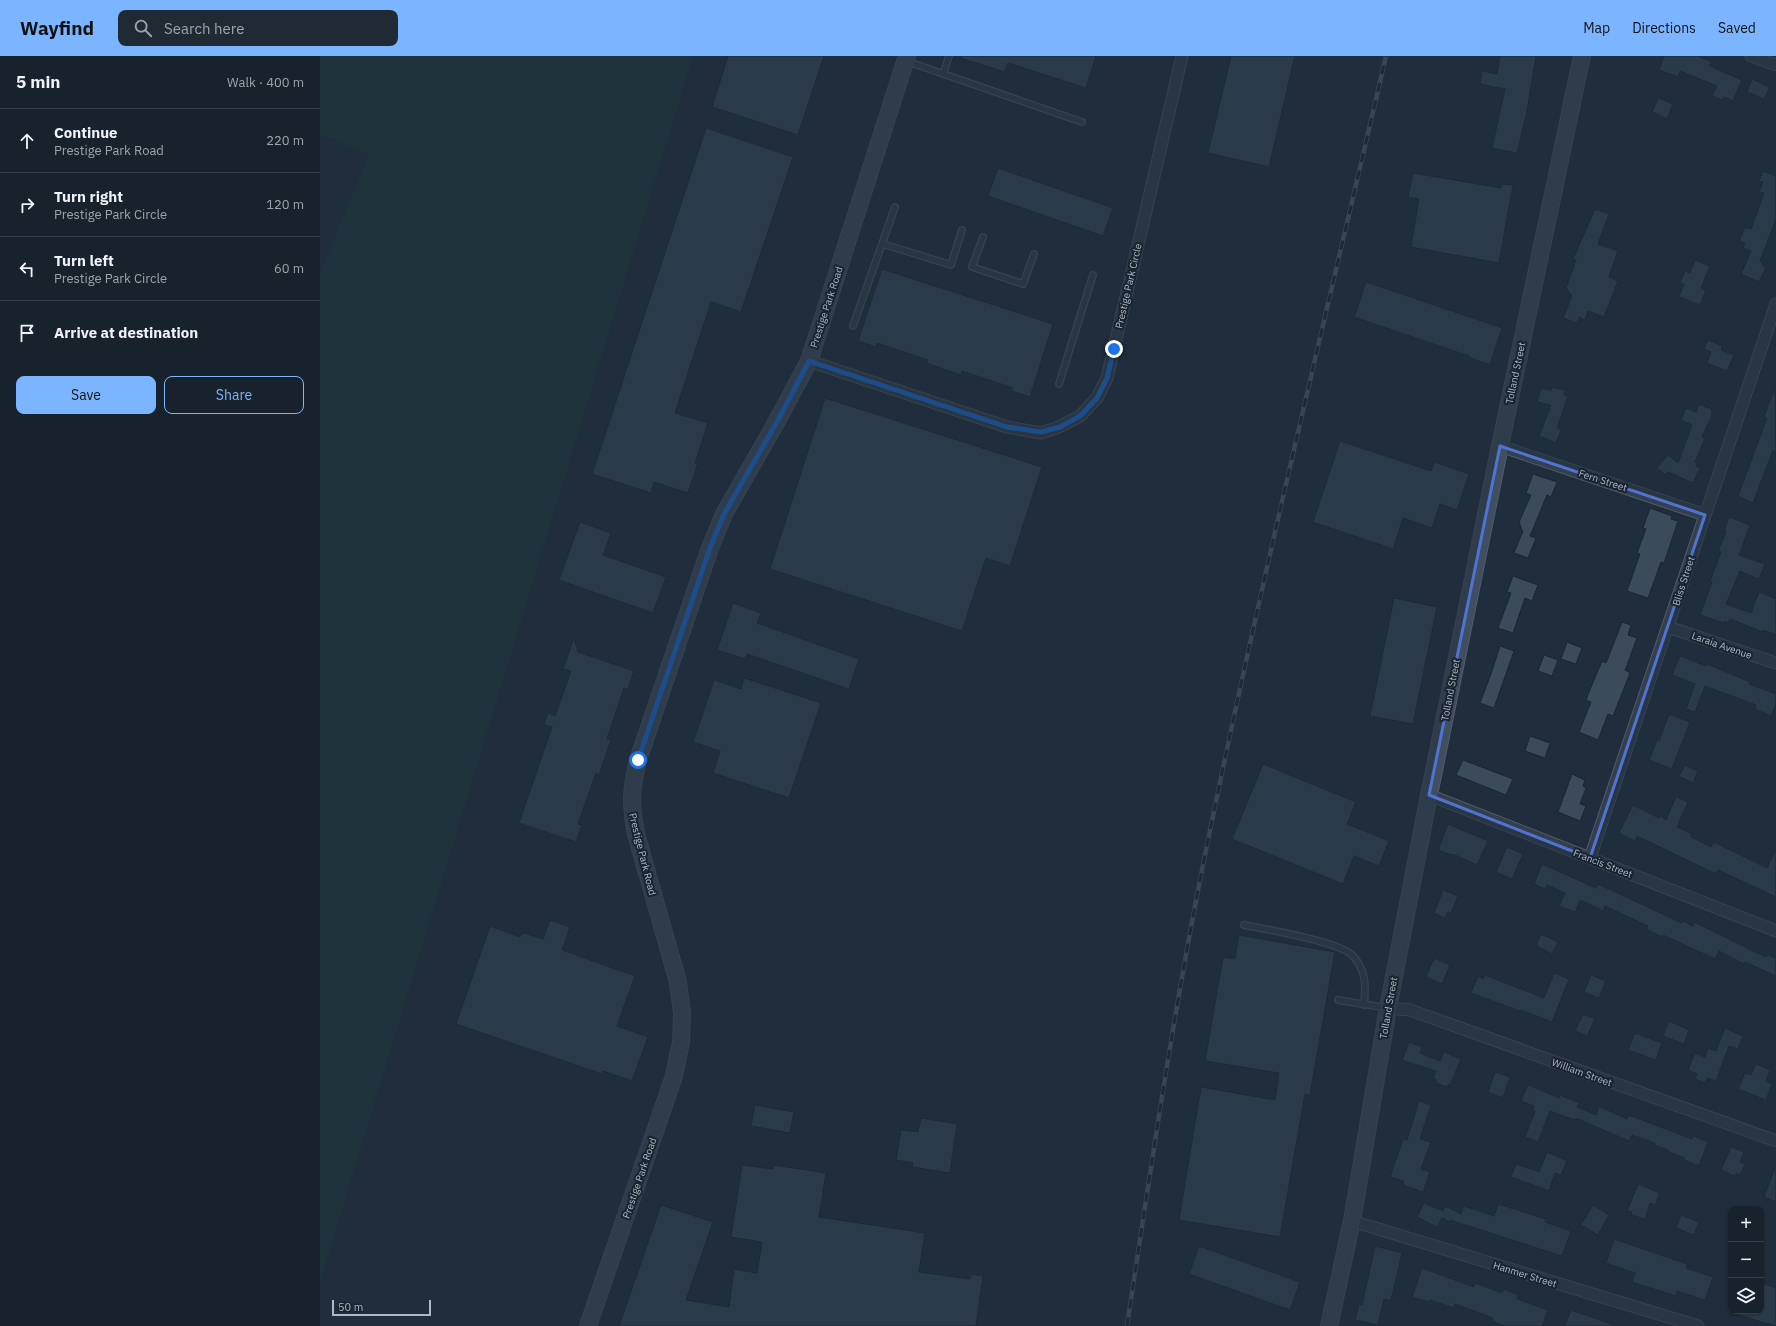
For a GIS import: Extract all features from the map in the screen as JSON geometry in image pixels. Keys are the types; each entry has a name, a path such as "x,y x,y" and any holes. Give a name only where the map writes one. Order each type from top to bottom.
{"street":[{"name":"Prestige Park Circle","path":"809,361 1007,427 1041,432 1060,427 1080,416 1097,398 1107,378 1182,56"},
{"name":"Tolland Street","path":"1329,1326 1352,1221 1388,1008 1429,795 1500,446 1582,56"},
{"path":"1751,56 1776,65"},
{"name":"Prestige Park Road","path":"588,1326 671,1083 681,1042 682,1014 678,982 636,834 631,810 632,785 635,772 713,542 724,514 777,422 809,361 907,58"},
{"name":"Bliss Street","path":"1590,858 1776,304"},
{"name":"Fern Street","path":"1500,446 1705,515"},
{"name":"Laraia Avenue","path":"1668,627 1776,664"},
{"name":"Francis Street","path":"1429,795 1776,931"},
{"name":"William Street","path":"1388,1008 1410,1010 1776,1141"},
{"name":"Hanmer Street","path":"1352,1221 1698,1326"}],"lane":[{"path":"943,74 949,56"},
{"path":"907,58 943,74 1082,122"},
{"path":"853,326 896,207"},
{"path":"883,244 951,265 962,230"},
{"path":"983,237 972,267 1022,284 1034,254"},
{"path":"1059,384 1093,275"},
{"path":"1244,924 1336,945 1352,955 1364,975 1366,983 1364,1005"},
{"path":"1338,1000 1388,1008"}],"highlighted area":[{"path":"1500,446 1705,515 1590,858 1429,795"}],"green space":[{"path":"320,56 693,56 320,1282 320,273 369,154 320,134"}],"building":[{"path":"728,56 824,56 798,135 712,107"},
{"path":"961,56 1096,56 1086,88 1008,63 1005,72 961,58"},
{"path":"1231,56 1295,56 1269,167 1208,153"},
{"path":"1500,56 1536,56 1527,112 1517,153 1492,148 1505,89 1480,84 1482,71 1497,74"},
{"path":"1664,56 1697,56 1712,62 1710,66 1742,80 1733,101 1724,97 1723,100 1712,96 1717,86 1680,71 1678,77 1659,70"},
{"path":"1752,79 1770,87 1764,99 1747,92"},
{"path":"1658,98 1673,104 1667,119 1652,112"},
{"path":"706,128 793,157 741,312 711,302 675,413 708,423 695,463 698,463 688,493 654,482 651,493 592,474"},
{"path":"998,168 1113,208 1103,236 988,196"},
{"path":"1763,171 1776,176 1776,219 1760,261 1763,263 1762,265 1766,267 1759,282 1741,274 1751,251 1743,248 1745,243 1739,241 1745,227 1751,229 1764,193 1759,192 1763,182 1759,181"},
{"path":"1413,173 1501,188 1502,184 1513,185 1499,263 1411,247 1419,199 1408,197"},
{"path":"1595,209 1609,214 1598,244 1618,251 1609,277 1618,281 1604,317 1588,311 1585,320 1579,317 1577,323 1563,318 1572,296 1566,288 1576,260 1573,259"},
{"path":"1695,260 1710,266 1701,288 1706,290 1700,305 1679,297 1684,284 1680,283 1685,271 1690,273"},
{"path":"882,269 1053,324 1030,397 1012,391 1013,388 962,371 961,375 926,363 928,360 877,343 876,347 858,341"},
{"path":"1366,282 1502,328 1490,365 1469,356 1354,317"},
{"path":"1708,340 1722,346 1721,350 1734,355 1727,371 1707,363 1711,352 1704,349"},
{"path":"1552,387 1565,390 1564,395 1568,396 1557,428 1561,430 1556,443 1539,436 1551,405 1537,402 1541,388 1551,390"},
{"path":"1775,388 1776,452 1773,450 1753,503 1738,496 1767,418 1764,417"},
{"path":"825,398 1042,467 1010,566 986,558 962,631 770,569"},
{"path":"1699,404 1711,409 1712,415 1702,437 1705,438 1695,462 1697,463 1696,466 1700,468 1693,483 1668,472 1666,475 1657,468 1668,455 1678,463 1692,425 1681,420 1686,408 1696,412"},
{"path":"1340,441 1431,471 1434,462 1469,474 1457,510 1440,504 1432,528 1403,518 1393,549 1313,522"},
{"path":"1533,474 1557,482 1551,497 1547,495 1530,536 1536,538 1528,558 1514,553 1523,533 1519,522 1531,495 1526,493"},
{"path":"1650,508 1672,516 1671,519 1678,521 1664,563 1661,562 1648,598 1627,591 1640,554 1637,553 1646,529 1643,528"},
{"path":"1729,517 1750,525 1739,555 1765,564 1759,579 1740,571 1726,604 1751,613 1759,592 1776,599 1776,635 1763,630 1763,632 1730,619 1728,623 1724,621 1724,623 1700,615 1712,582 1710,581 1721,552 1718,551 1726,532 1724,531"},
{"path":"580,522 611,533 603,555 666,577 653,613 559,580"},
{"path":"1513,576 1538,585 1532,601 1525,598 1513,633 1498,628 1511,593 1507,592"},
{"path":"1394,598 1437,607 1413,724 1370,716"},
{"path":"733,603 761,613 757,623 859,659 849,689 747,654 745,659 717,650"},
{"path":"1622,622 1631,625 1628,635 1637,638 1625,670 1630,673 1613,716 1608,714 1598,740 1579,732 1591,702 1586,700 1591,687 1602,661 1606,663"},
{"path":"574,638 578,652 634,671 628,689 624,688 607,739 611,740 599,775 596,773 578,824 582,825 576,842 519,823 552,727 544,725 548,713 555,716 571,671 563,669"},
{"path":"1567,642 1582,648 1576,664 1561,659"},
{"path":"1500,646 1514,651 1494,708 1480,703"},
{"path":"1544,655 1558,660 1552,676 1538,671"},
{"path":"1680,656 1706,666 1707,664 1750,682 1749,684 1776,694 1776,704 1771,716 1755,709 1756,705 1705,686 1695,712 1686,709 1695,684 1672,675"},
{"path":"744,678 821,703 789,798 713,773 720,751 693,742 714,680 741,689"},
{"path":"1669,714 1690,722 1672,769 1649,760 1657,740 1659,741"},
{"path":"1530,736 1550,743 1545,758 1525,751"},
{"path":"1463,760 1513,779 1506,795 1456,775"},
{"path":"1263,764 1356,802 1347,824 1389,841 1379,866 1354,856 1343,884 1232,839"},
{"path":"1685,765 1698,771 1693,783 1679,776"},
{"path":"1572,774 1585,780 1583,786 1586,788 1580,804 1586,806 1580,821 1558,812"},
{"path":"1676,797 1688,802 1677,827 1692,834 1691,837 1711,847 1714,842 1767,868 1776,849 1776,897 1718,870 1716,874 1637,836 1635,841 1619,833 1633,805 1666,820"},
{"path":"1448,824 1488,841 1477,865 1453,854 1452,855 1438,850"},
{"path":"1507,847 1523,854 1512,879 1496,872"},
{"path":"1542,864 1596,888 1598,884 1682,923 1683,921 1693,926 1694,922 1766,957 1768,955 1776,958 1776,976 1745,962 1744,964 1719,951 1715,959 1663,935 1662,937 1646,929 1648,926 1605,906 1603,911 1580,900 1575,912 1559,906 1565,893 1547,885 1545,889 1534,884"},
{"path":"1443,890 1458,896 1451,913 1448,912 1445,918 1434,913"},
{"path":"550,920 570,927 562,950 635,976 617,1026 648,1037 632,1081 603,1071 602,1074 456,1024 490,926 520,937 522,933 543,939"},
{"path":"1541,934 1558,942 1552,954 1536,946"},
{"path":"1239,935 1335,952 1310,1095 1305,1094 1280,1237 1179,1220 1201,1087 1275,1100 1279,1073 1205,1061 1223,957 1235,959"},
{"path":"1434,958 1450,965 1442,984 1426,977"},
{"path":"1554,973 1569,979 1552,1022 1471,993 1478,976 1483,979 1485,975 1544,998"},
{"path":"1591,975 1606,981 1599,998 1584,992"},
{"path":"1583,1014 1595,1019 1587,1036 1575,1031"},
{"path":"1669,1021 1689,1030 1684,1044 1663,1036"},
{"path":"1725,1028 1743,1036 1738,1049 1729,1046 1716,1081 1707,1078 1705,1083 1695,1079 1697,1074 1688,1070 1695,1053 1705,1057 1708,1048 1716,1051"},
{"path":"1635,1033 1662,1043 1656,1060 1628,1050"},
{"path":"1409,1042 1422,1047 1420,1053 1440,1061 1444,1052 1461,1059 1450,1085 1448,1084 1447,1087 1436,1083 1437,1080 1433,1078 1436,1071 1402,1060"},
{"path":"1756,1064 1770,1070 1766,1081 1772,1084 1766,1100 1738,1089 1745,1073 1751,1075"},
{"path":"1495,1072 1510,1077 1503,1098 1488,1092"},
{"path":"1528,1085 1559,1098 1560,1095 1579,1103 1577,1107 1596,1115 1599,1106 1627,1119 1629,1115 1692,1139 1693,1136 1708,1142 1699,1166 1684,1160 1685,1158 1667,1151 1668,1150 1654,1145 1655,1143 1632,1135 1629,1141 1578,1119 1572,1119 1550,1111 1538,1142 1525,1137 1535,1111 1532,1110 1534,1106 1521,1101"},
{"path":"1419,1101 1431,1105 1420,1139 1431,1142 1421,1169 1430,1172 1423,1192 1403,1185 1404,1181 1390,1177 1403,1139 1407,1140"},
{"path":"755,1105 794,1112 790,1133 751,1126"},
{"path":"921,1118 957,1124 950,1173 912,1167 913,1163 896,1160 901,1130 918,1132"},
{"path":"1731,1147 1744,1152 1740,1162 1745,1164 1740,1175 1736,1173 1735,1176 1721,1170"},
{"path":"1547,1152 1567,1161 1561,1175 1555,1173 1549,1191 1511,1177 1516,1164 1539,1172"},
{"path":"742,1165 773,1169 774,1165 826,1173 819,1217 925,1233 919,1272 970,1279 971,1274 983,1276 976,1326 619,1326 661,1205 713,1222 686,1300 729,1307 734,1269 757,1273 762,1242 731,1237"},
{"path":"1776,1168 1776,1202 1764,1197"},
{"path":"1638,1184 1660,1193 1655,1205 1650,1203 1645,1219 1631,1215 1632,1212 1627,1211"},
{"path":"1424,1203 1443,1211 1445,1206 1461,1214 1464,1206 1494,1216 1498,1204 1546,1219 1545,1222 1571,1231 1562,1256 1450,1220 1450,1222 1442,1218 1437,1227 1417,1217"},
{"path":"1593,1205 1609,1215 1598,1235 1581,1225"},
{"path":"1681,1215 1699,1222 1694,1235 1676,1228"},
{"path":"1614,1239 1687,1264 1686,1268 1713,1277 1705,1300 1677,1291 1676,1296 1632,1282 1635,1273 1606,1263"},
{"path":"1199,1246 1300,1282 1290,1310 1189,1274"},
{"path":"1375,1246 1402,1253 1391,1301 1384,1299 1378,1325 1355,1320 1359,1304 1362,1305"},
{"path":"1422,1268 1474,1287 1475,1283 1502,1293 1504,1289 1518,1295 1517,1299 1548,1310 1542,1326 1505,1326 1492,1321 1493,1318 1455,1304 1454,1308 1430,1300 1429,1302 1412,1297"},
{"path":"1764,1284 1776,1288 1776,1326 1735,1314 1764,1314"},
{"path":"1571,1310 1612,1324 1611,1326 1565,1326"}],"railway":[{"path":"1127,1326 1173,1028 1206,850 1248,651 1293,452 1386,56"}],"route":[{"path":"638,760 710,548 724,514 777,422 809,361 1007,427 1041,432 1060,427 1080,416 1097,398 1107,378 1114,349"}]}
